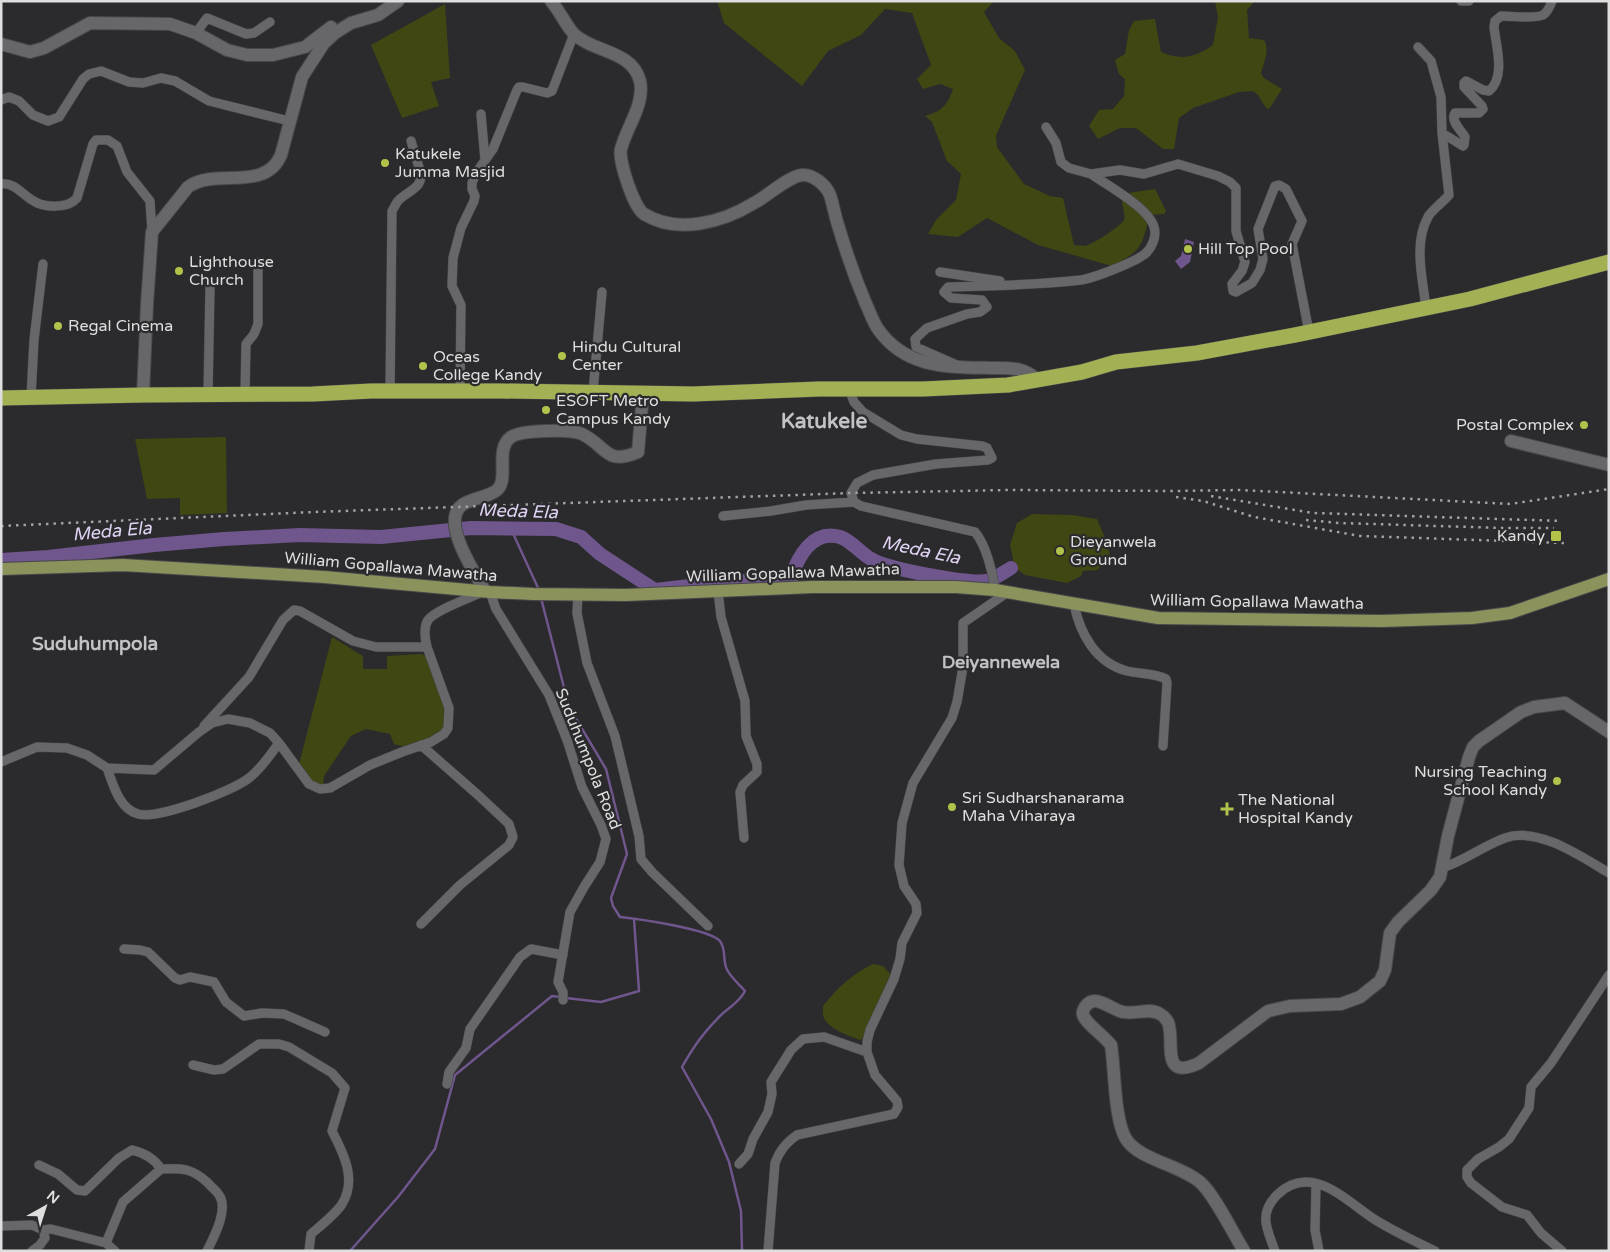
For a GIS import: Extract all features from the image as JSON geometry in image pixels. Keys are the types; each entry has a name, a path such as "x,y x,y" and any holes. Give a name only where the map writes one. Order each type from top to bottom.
{"highway":[{"path":"1,398 390,392 694,394 957,388 1008,385 1082,372 1116,362 1224,349 1309,332 1470,298 1609,262"}],"main road":[{"name":"William Gopallawa Mawatha","path":"1,568 123,565 324,576 532,594 626,595 994,583 1008,592 1143,616 1166,618 1413,621 1472,618 1510,613 1609,579"}],"street":[{"path":"152,232 188,187 195,182 228,177 255,177 270,171 278,163 282,155 289,121 302,77 324,43 351,23 378,15 398,1"},
{"path":"551,1 574,34 590,44 630,62 639,79 641,96 620,151 629,190 636,205 643,214 669,224 696,224 726,218 754,204 787,181 803,175 818,180 829,193 852,270 877,328 902,354 921,362 961,368 1014,368 1026,372 1037,380"},
{"path":"1460,1 1469,1"},
{"path":"1442,133 1458,145 1464,145 1465,137 1453,116 1455,113 1479,113 1483,109 1464,87 1466,81 1483,90 1489,91 1494,88 1499,74 1495,21 1501,16 1543,15 1548,11 1552,1"},
{"path":"1,44 30,52 44,48 90,24 170,24 196,33 227,50 247,55 273,56 305,47 337,22 352,15 378,15"},
{"path":"196,33 207,18 246,34 254,33 270,22"},
{"path":"460,392 461,305 452,286 452,258 461,228 474,201 475,196 472,183 476,172 493,149 519,87 547,93 552,91 574,34"},
{"path":"1418,47 1431,61 1441,97 1442,133 1449,195 1441,205 1428,215 1421,236 1420,249 1426,308"},
{"path":"1,100 10,97 33,114 48,121 59,117 83,79 89,74 101,71 129,82 143,83 161,78 176,81 209,101 289,121"},
{"path":"481,114 485,160"},
{"path":"961,368 956,364 916,347 915,339 927,328 967,314 980,312 987,307 982,300 950,298 944,292 948,288 1018,285 1084,279 1118,267 1145,254 1155,239 1155,228 1152,221 1139,207 1091,174 1069,168 1061,162 1056,143 1046,127"},
{"path":"1,184 6,183 16,187 38,204 65,206 73,203 77,198 96,140 108,140 117,146 127,172 150,201 152,232 143,395"},
{"path":"390,392 392,211 398,200 418,185 421,179 411,141"},
{"path":"1091,174 1120,170 1144,174 1178,164 1218,176 1230,182 1236,188 1236,231 1245,262 1242,271 1232,284 1233,290 1236,292 1252,283 1260,270 1263,259 1258,229 1275,186 1279,185 1286,189 1302,220 1292,244 1309,332"},
{"path":"244,394 246,344 254,334 258,324 258,262"},
{"path":"31,398 34,340 43,264"},
{"path":"940,272 1018,285"},
{"path":"208,395 210,287"},
{"path":"593,392 602,292"},
{"path":"849,389 854,402 863,412 901,435 916,440 982,446 987,448 992,458 988,460 936,464 873,475 857,483 851,493 854,502"},
{"path":"1,762 37,747 67,748 87,755 107,768 154,770 212,723 228,720 250,722 270,732 309,784 320,789 330,788 370,765 421,746 444,734 448,728 449,708 427,647 425,628 429,619 445,608 487,591 456,536 455,521 460,507 468,501 496,492 500,485 503,447 511,437 534,431 580,433 610,455 619,458 638,452 643,394"},
{"path":"1510,441 1609,465"},
{"path":"723,516 806,505 854,502 861,506 975,532 980,538 994,583"},
{"name":"Suduhumpola Road","path":"487,591 549,695 567,740 582,787 606,839 600,862 570,912 558,982 563,997"},
{"path":"718,591 721,617 745,701 746,736 757,764 757,772 743,785 740,792 744,838"},
{"path":"768,1251 775,1163 779,1152 787,1142 797,1134 894,1114 898,1108 894,1095 876,1075 867,1052 867,1042 870,1030 894,980 902,943 917,913 916,904 904,886 899,865 902,824 913,783 952,718 957,702 963,667 964,623 1008,592"},
{"path":"576,594 577,613 587,663 616,736 639,836 642,859 652,872 708,926"},
{"path":"1074,604 1080,628 1100,657 1116,667 1166,679 1163,746"},
{"path":"199,732 249,677 283,620 294,610 300,610 353,641 376,647 427,647"},
{"path":"1244,1251 1202,1184 1189,1174 1135,1149 1126,1138 1119,1121 1111,1045 1084,1018 1085,1007 1090,1002 1096,1000 1124,1013 1151,1011 1161,1014 1170,1026 1169,1044 1171,1059 1174,1064 1190,1067 1199,1063 1268,1011 1290,1006 1351,1002 1373,988 1383,976 1390,933 1406,913 1436,884 1442,868 1448,836 1473,747 1521,712 1534,707 1565,703 1609,732"},
{"path":"107,768 115,791 125,805 136,814 152,815 169,812 248,779 260,768 279,743"},
{"path":"421,746 509,824 513,836 509,845 460,885 421,924"},
{"path":"1442,868 1454,865 1505,838 1515,836 1542,839 1559,845 1609,873"},
{"path":"124,949 148,952 175,978 180,980 190,977 214,982 226,1002 244,1016 262,1013 284,1014 325,1032"},
{"path":"447,1084 449,1072 466,1048 470,1029 520,957 531,950 563,955"},
{"path":"1560,1249 1541,1233 1527,1216 1502,1207 1471,1183 1467,1177 1467,1170 1478,1159 1509,1139 1529,1108 1531,1087 1551,1063 1609,976"},
{"path":"739,1164 748,1154 753,1139 768,1112 772,1094 771,1082 791,1050 803,1038 824,1037 867,1052"},
{"path":"193,1065 214,1070 223,1069 259,1044 280,1044 289,1047 332,1074 345,1088 332,1131 346,1159 350,1184 342,1205 311,1234 310,1251"},
{"path":"39,1165 58,1174 77,1190 85,1191 119,1158 132,1150 141,1152 156,1161 161,1169"},
{"path":"106,1243 123,1202 161,1169 182,1168 199,1175 220,1195 222,1205 221,1217 207,1251"},
{"path":"1275,1251 1266,1228 1266,1212 1270,1202 1281,1192 1297,1183 1327,1186 1374,1219 1435,1251"},
{"path":"1316,1184 1316,1230 1319,1251"},
{"path":"2,1225 32,1225 43,1230 51,1229 106,1243 115,1251"},
{"path":"32,1251 45,1238 43,1230"}],"green space":[{"path":"717,1 994,1 984,12 999,38 1015,51 1025,70 996,136 997,147 1024,184 1050,196 1063,198 1074,245 1089,245 1122,223 1124,216 1121,194 1155,189 1166,211 1164,214 1150,215 1145,234 1139,246 1130,256 1112,266 1038,245 987,218 958,237 928,234 936,220 956,200 961,174 947,161 932,122 925,116 943,107 953,89 940,84 923,89 917,79 931,65 912,13 885,9 861,35 828,51 802,86 724,23"},
{"path":"1215,1 1255,1 1247,10 1249,38 1264,40 1266,52 1261,73 1264,78 1282,89 1269,109 1266,108 1258,95 1253,91 1239,92 1193,108 1179,118 1174,149 1163,149 1136,128 1120,128 1098,139 1089,126 1099,110 1113,109 1124,96 1125,79 1119,74 1115,60 1125,54 1129,30 1134,21 1155,19 1161,52 1182,57 1195,55 1213,45 1218,17"},
{"path":"445,4 450,78 431,82 439,106 402,118 371,45"},
{"path":"226,437 227,513 180,515 180,498 147,499 135,439"},
{"name":"Dieyanwela Ground","path":"1032,514 1072,515 1097,519 1111,558 1097,570 1083,571 1081,576 1067,583 1025,575 1015,568 1010,545 1017,523"},
{"path":"332,637 363,656 363,669 387,669 387,656 421,654 426,656 448,716 446,729 439,737 405,747 394,744 390,734 366,729 351,736 324,776 323,786 306,779 299,764"},
{"path":"873,964 883,966 893,977 866,1035 861,1040 846,1035 830,1026 823,1016 823,1006 845,982"}],"shaded area":[{"name":"Hill Top Pool","path":"1185,239 1194,242 1190,262 1181,269 1175,261 1181,256"}],"waterway":[{"name":"Meda Ela","path":"1,560 224,539 300,535 381,537 471,528 556,529 581,537 600,554 655,590 724,582 791,579 797,562 807,547 821,537 830,536 844,539 871,559 880,563 928,575 987,581 1011,568"},
{"path":"511,529 539,590"},
{"path":"541,598 569,707 606,769 627,854 611,898 613,906 620,917 673,925 702,932 720,941 724,951 727,970 745,991 740,999 720,1016 704,1034 682,1067 711,1119 729,1162 741,1211 742,1251"},
{"path":"566,998 601,1002 639,991 634,919"},
{"path":"350,1251 398,1197 435,1149 455,1075 552,996 561,997"}],"railway":[{"path":"1,526 314,512 851,493 1010,490 1240,490 1510,504 1609,489"},
{"path":"1211,496 1313,513 1562,521"},
{"path":"1176,497 1203,501 1254,517 1360,536 1564,543"},
{"path":"1306,520 1339,523 1554,528"}],"place":[{"name":"Katukele Jumma Masjid","path":"385,163"},
{"name":"Hill Top Pool","path":"1188,249"},
{"name":"Lighthouse Church","path":"179,271"},
{"name":"Regal Cinema","path":"58,326"},
{"name":"Hindu Cultural Center","path":"562,356"},
{"name":"Oceas College Kandy","path":"423,366"},
{"name":"ESOFT Metro Campus Kandy","path":"546,410"},
{"name":"Postal Complex","path":"1584,425"},
{"name":"Kandy","path":"1556,536"},
{"name":"Dieyanwela Ground","path":"1060,551"},
{"name":"Nursing Teaching School Kandy","path":"1557,781"},
{"name":"Sri Sudharshanarama Maha Viharaya","path":"952,807"},
{"name":"The National Hospital Kandy","path":"1227,809"}],"district":[{"name":"Katukele","path":"824,421"},
{"name":"Suduhumpola","path":"95,644"},
{"name":"Deiyannewela","path":"1001,662"}]}
